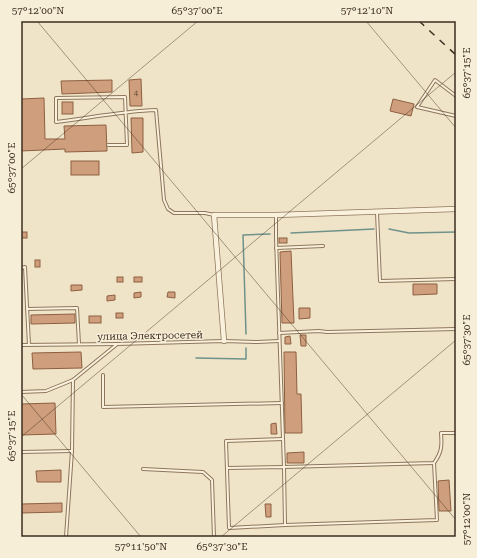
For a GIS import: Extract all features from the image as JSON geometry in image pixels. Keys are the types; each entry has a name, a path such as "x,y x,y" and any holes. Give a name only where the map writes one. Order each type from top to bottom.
{"street":[{"path":"224,341 214,214 276,215 456,209"}],"lane":[{"path":"456,96 435,80 417,107 456,116"},
{"path":"108,145 127,145 125,113 125,97 56,98 56,122 125,113 156,110 164,200 168,209 174,213 214,214"},
{"path":"377,212 380,281 456,279"},
{"path":"276,215 285,525"},
{"path":"276,248 323,246"},
{"path":"21,268 25,268 29,345"},
{"path":"27,309 77,308 79,344"},
{"path":"279,333 456,329"},
{"name":"улица Электросетей","path":"21,345 279,341"},
{"path":"21,392 46,391 73,380 117,344"},
{"path":"103,375 103,407 282,403"},
{"path":"66,537 72,451 73,380"},
{"path":"283,438 226,441 229,528 437,520 434,463 440,456 442,448 441,433 456,433"},
{"path":"21,452 72,451"},
{"path":"227,468 434,463"},
{"path":"143,469 203,472 212,480 214,537"}],"building":[{"path":"141,79 142,106 130,106 129,80"},
{"path":"112,80 112,92 62,94 61,81"},
{"path":"44,98 45,139 65,139 64,126 106,125 107,151 65,152 65,149 21,151 21,99"},
{"path":"393,99 414,104 411,116 390,111"},
{"path":"62,102 73,102 73,114 62,114"},
{"path":"131,118 143,118 143,152 132,153"},
{"path":"71,161 99,161 99,175 71,175"},
{"path":"21,232 27,232 27,238 21,238"},
{"path":"279,238 287,238 287,243 279,243"},
{"path":"291,251 294,323 282,323 280,252"},
{"path":"35,260 40,260 40,267 35,267"},
{"path":"117,277 123,277 123,282 117,282"},
{"path":"134,277 142,277 142,282 134,282"},
{"path":"413,284 437,284 437,294 413,295"},
{"path":"71,285 82,285 82,290 71,291"},
{"path":"141,292 141,297 134,298 134,293"},
{"path":"168,292 175,292 175,298 167,297"},
{"path":"115,295 115,300 107,301 107,296"},
{"path":"299,308 310,308 310,318 299,319"},
{"path":"116,313 123,313 123,318 116,318"},
{"path":"75,314 75,323 31,324 31,315"},
{"path":"89,316 101,316 101,323 89,323"},
{"path":"300,335 306,335 306,346 301,346"},
{"path":"290,336 291,344 285,344 285,337"},
{"path":"81,352 82,368 33,369 32,353"},
{"path":"284,352 296,352 297,394 301,394 302,433 285,433"},
{"path":"55,403 56,434 21,435 21,404"},
{"path":"276,423 277,434 271,434 271,424"},
{"path":"304,452 304,463 287,463 287,453"},
{"path":"61,470 61,482 37,482 36,471"},
{"path":"449,480 451,511 439,511 438,481"},
{"path":"62,503 62,512 21,513 21,504"},
{"path":"265,504 271,504 271,517 266,517"}],"waterway":[{"path":"291,233 374,229"},
{"path":"389,229 409,233 456,232"},
{"path":"246,334 243,235 270,234"},
{"path":"196,358 246,359 246,348"}],"railway":[{"path":"419,21 456,55"}]}
